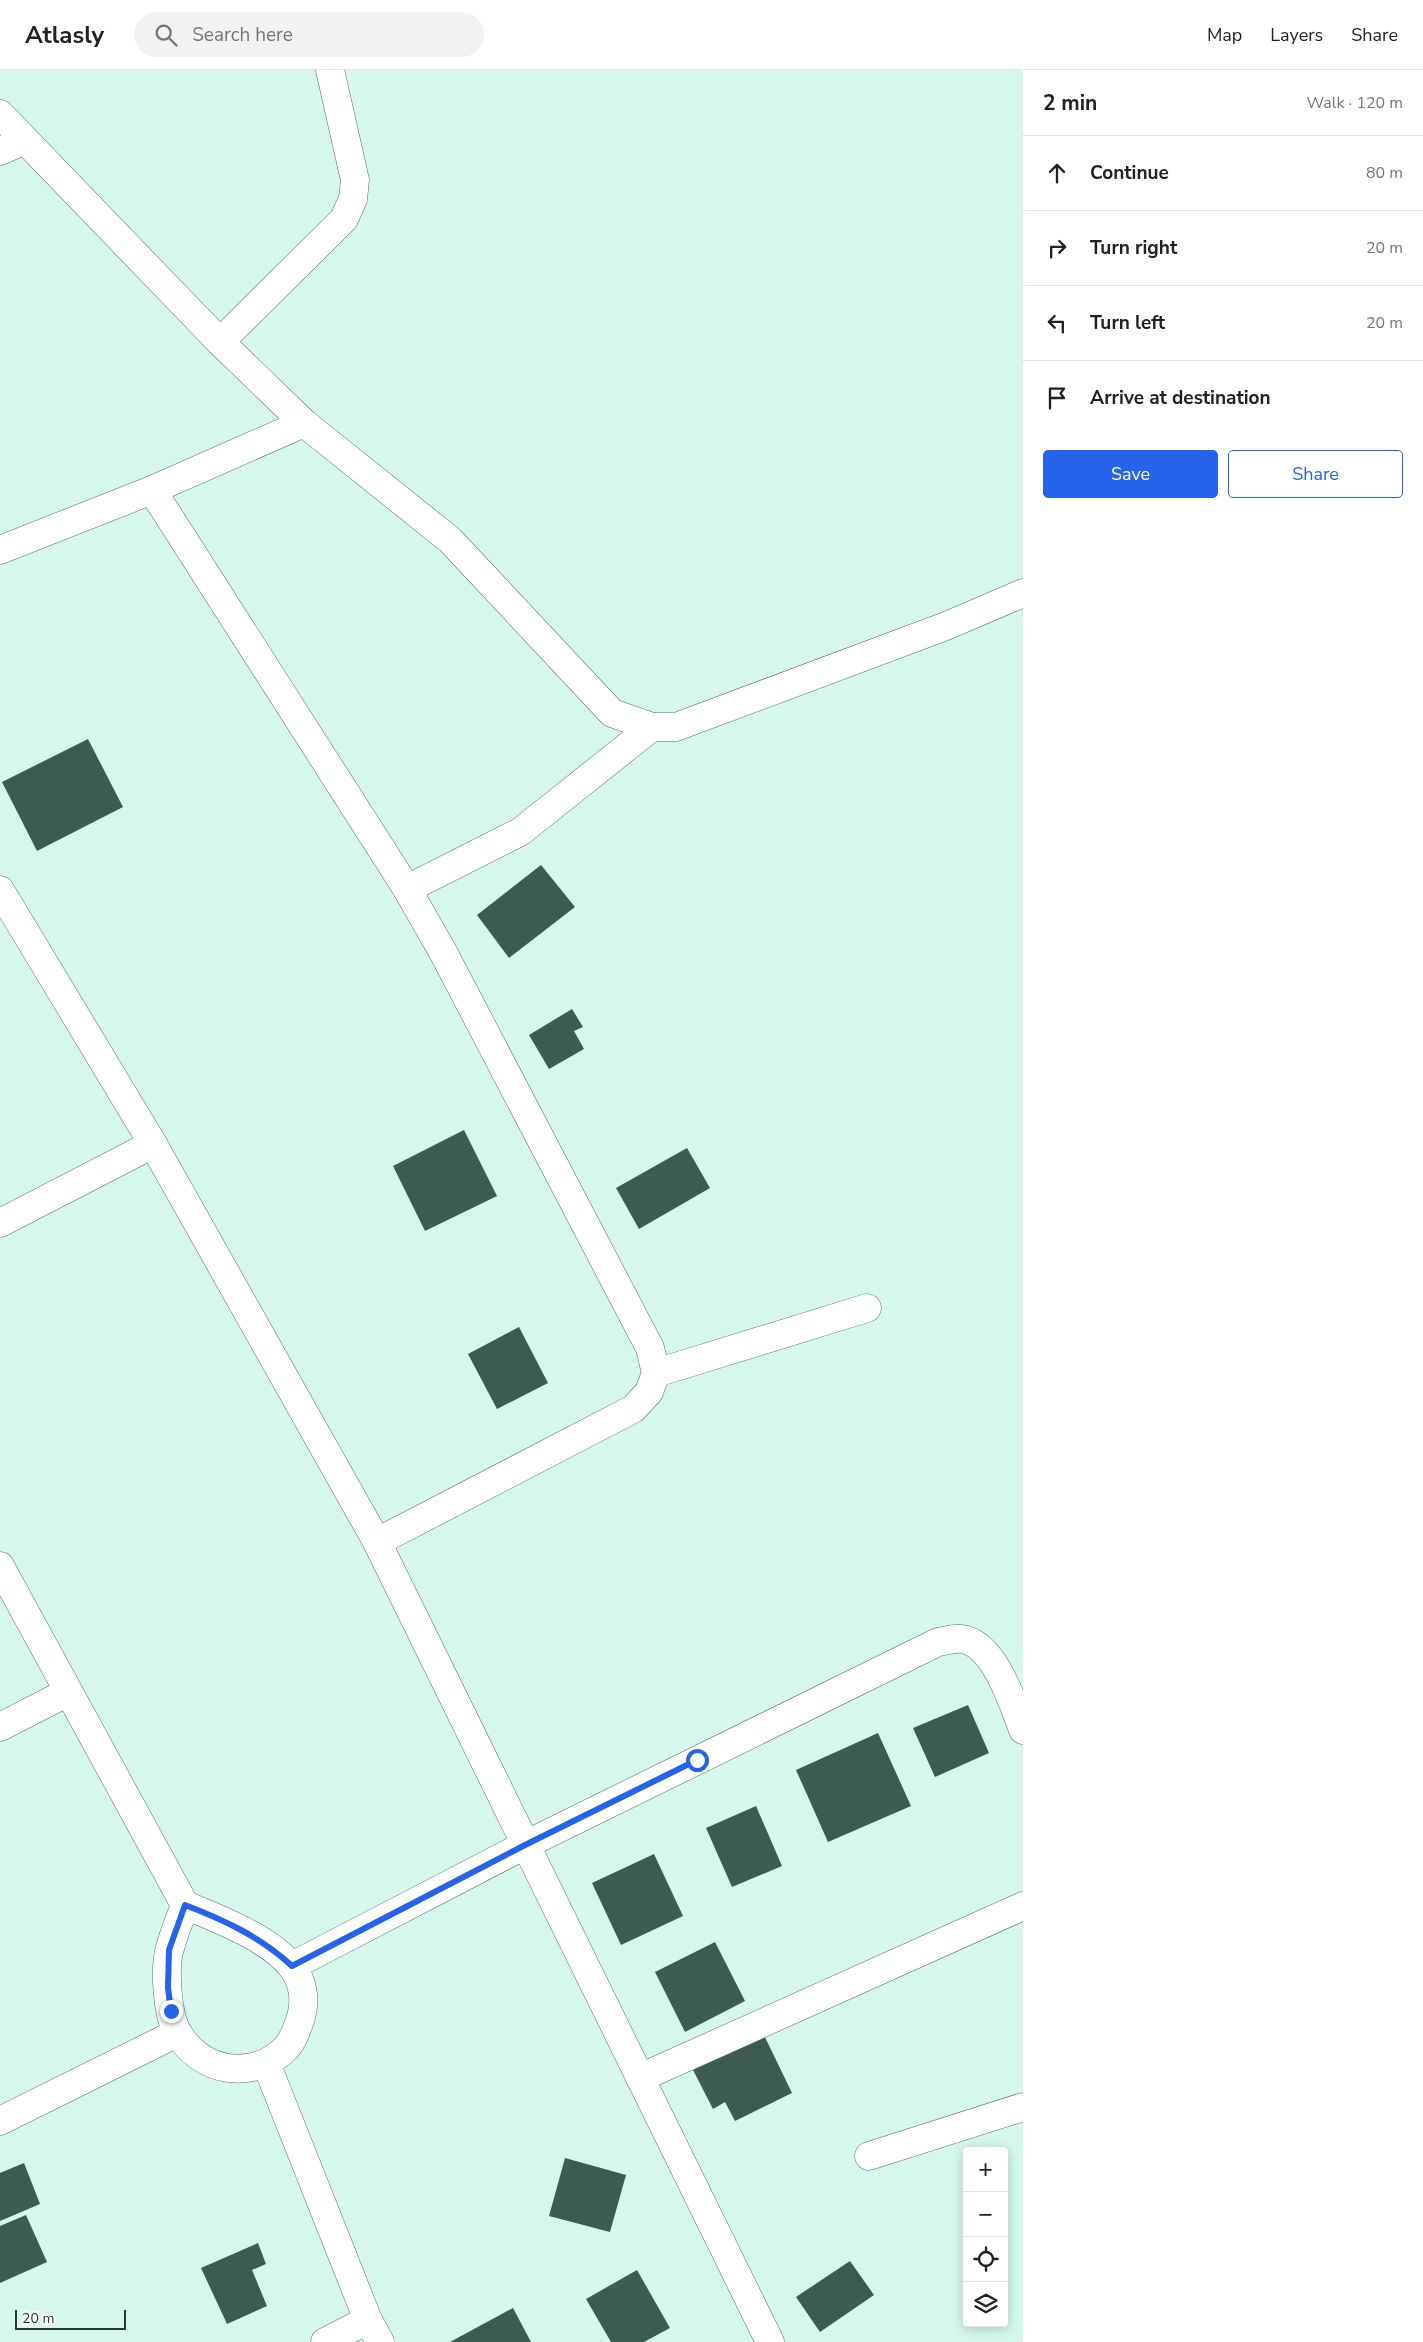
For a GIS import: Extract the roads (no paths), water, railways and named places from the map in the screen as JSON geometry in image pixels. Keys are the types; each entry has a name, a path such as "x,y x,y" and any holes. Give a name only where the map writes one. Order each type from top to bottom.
{"street":[{"path":"220,342 344,219 353,200 355,180 330,70"},
{"path":"0,114 220,342 304,423 450,540 612,712 652,727 676,727 946,626 1023,593"},
{"path":"0,150 25,140"},
{"path":"0,550 152,490 304,423"},
{"path":"152,490 407,889 443,952 650,1348 656,1373 649,1392 633,1409 378,1542"},
{"path":"407,889 520,832 652,727"},
{"path":"0,890 153,1144 378,1542 770,2342"},
{"path":"0,1223 153,1144"},
{"path":"656,1373 867,1308"},
{"path":"0,1566 185,1905 225,1921 274,1950 292,1966 301,1981 303,1997 302,2014 295,2034 285,2050 266,2063 244,2069 226,2069 211,2065 192,2051 177,2033 168,1988 169,1950 185,1905"},
{"path":"292,1966 525,1845 938,1642 962,1639 983,1648 1015,1683 1023,1730"},
{"path":"0,1727 68,1692"},
{"path":"640,2078 1023,1906"},
{"path":"0,2121 177,2033"},
{"path":"266,2063 374,2331 325,2342"},
{"path":"869,2156 1023,2107"}]}
